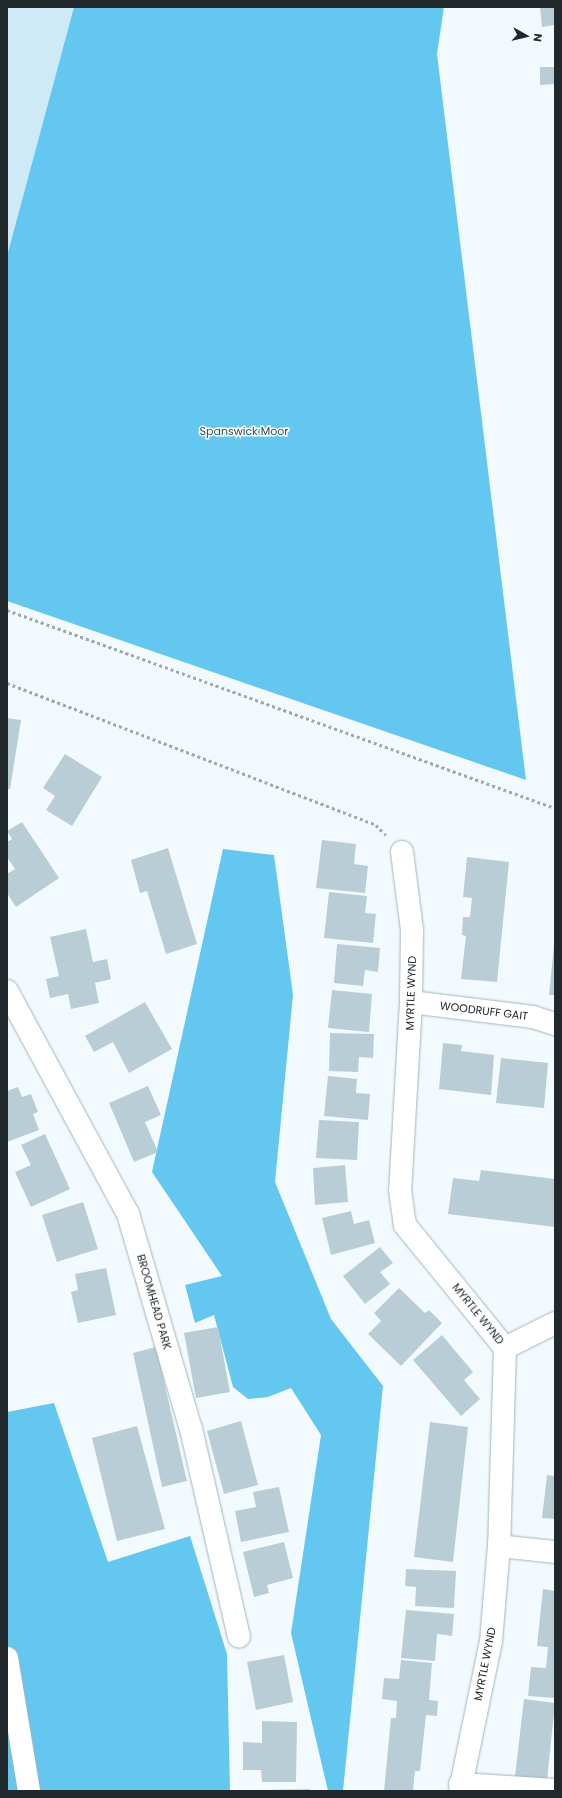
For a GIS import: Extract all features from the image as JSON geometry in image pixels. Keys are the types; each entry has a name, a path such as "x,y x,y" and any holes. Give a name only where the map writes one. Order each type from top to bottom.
{"street":[{"name":"MYRTLE WYND","path":"402,852 412,930 411,1002 400,1190 405,1225 505,1348 499,1546 491,1641 460,1787"},
{"name":"BROOMHEAD PARK","path":"7,992 128,1214 191,1429 239,1637"},
{"name":"WOODRUFF GAIT","path":"411,1002 533,1017 555,1024"},
{"path":"505,1348 555,1323"},
{"path":"499,1546 555,1552"},
{"path":"7,1658 29,1791"},
{"path":"460,1787 555,1790"}],"path":[{"path":"7,610 555,808"},
{"path":"7,683 376,825 402,852"}],"shaded area":[{"path":"7,7 74,7 7,256"}],"green space":[{"name":"Spanswick Moor","path":"74,7 444,7 437,54 526,780 7,601 7,256"},
{"path":"223,849 274,855 293,995 275,1182 331,1319 383,1386 343,1791 328,1791 291,1633 321,1435 291,1388 268,1397 248,1399 233,1387 214,1315 195,1323 185,1285 222,1276 152,1172"},
{"path":"54,1403 108,1562 190,1536 227,1654 230,1791 7,1791 7,1412"}],"building":[{"path":"540,7 555,7 555,25 542,27"},
{"path":"540,67 555,67 555,84 540,85"},
{"path":"7,718 21,720 10,789 7,789"},
{"path":"65,754 102,777 72,826 46,810 55,796 43,788"},
{"path":"22,822 59,878 16,907 7,893 7,874 15,869 7,857 7,842 12,839 7,831"},
{"path":"322,840 356,844 354,864 368,866 365,893 316,888"},
{"path":"168,848 197,944 166,954 147,891 140,893 131,860"},
{"path":"467,857 509,862 497,982 461,979 466,936 462,935 463,917 470,917 472,898 463,897"},
{"path":"329,892 367,896 365,913 376,914 373,943 324,938"},
{"path":"86,929 93,962 107,959 111,979 95,983 99,1003 71,1009 68,994 50,998 46,979 59,976 50,937"},
{"path":"337,944 380,948 378,972 365,970 363,986 334,983"},
{"path":"554,945 555,995 549,995"},
{"path":"332,990 372,994 369,1032 328,1028"},
{"path":"145,1002 172,1049 129,1073 113,1042 94,1052 85,1036"},
{"path":"330,1033 374,1034 373,1058 359,1057 358,1072 329,1071"},
{"path":"443,1043 462,1045 461,1051 494,1055 491,1095 439,1089"},
{"path":"501,1058 548,1063 544,1108 496,1103"},
{"path":"328,1076 357,1079 356,1093 370,1094 368,1120 324,1116"},
{"path":"148,1086 161,1115 145,1122 158,1152 134,1162 109,1103"},
{"path":"18,1087 22,1097 31,1094 38,1112 33,1114 39,1130 7,1142 7,1091"},
{"path":"319,1120 359,1122 357,1160 316,1158"},
{"path":"45,1134 70,1189 31,1207 15,1172 31,1165 21,1145"},
{"path":"345,1165 348,1202 315,1205 313,1168"},
{"path":"481,1170 555,1179 555,1227 448,1214 453,1178 479,1181"},
{"path":"83,1202 98,1249 57,1262 42,1215"},
{"path":"351,1211 354,1224 369,1220 375,1243 331,1255 322,1218"},
{"path":"380,1247 393,1263 380,1272 390,1284 365,1304 343,1276"},
{"path":"106,1268 116,1315 78,1323 71,1292 78,1290 75,1274"},
{"path":"399,1288 425,1313 429,1310 442,1323 401,1366 368,1334 381,1321 374,1313"},
{"path":"218,1327 230,1392 196,1398 184,1333"},
{"path":"442,1335 473,1372 464,1380 480,1399 461,1416 413,1360"},
{"path":"156,1347 187,1481 162,1487 133,1353"},
{"path":"241,1421 258,1485 224,1494 207,1431"},
{"path":"430,1422 468,1427 453,1562 414,1557"},
{"path":"137,1426 165,1529 117,1541 92,1438"},
{"path":"547,1475 555,1476 555,1519 542,1518"},
{"path":"279,1487 289,1532 241,1542 235,1511 256,1507 253,1492"},
{"path":"284,1542 293,1578 267,1585 269,1593 254,1597 243,1552"},
{"path":"406,1569 456,1571 454,1608 415,1606 416,1587 405,1586"},
{"path":"543,1589 555,1591 555,1698 528,1696 531,1667 546,1668 548,1647 537,1646"},
{"path":"406,1610 454,1614 452,1636 437,1634 435,1661 401,1658"},
{"path":"284,1655 293,1702 256,1710 247,1662"},
{"path":"401,1660 432,1663 429,1700 438,1701 437,1716 426,1715 420,1771 415,1771 413,1791 384,1791 391,1718 396,1718 397,1701 382,1699 384,1678 399,1679"},
{"path":"524,1699 555,1703 547,1780 515,1776"},
{"path":"262,1721 297,1722 296,1782 262,1782 261,1770 243,1770 243,1742 262,1743"},
{"path":"310,1789 310,1791 266,1791 266,1790"}]}
